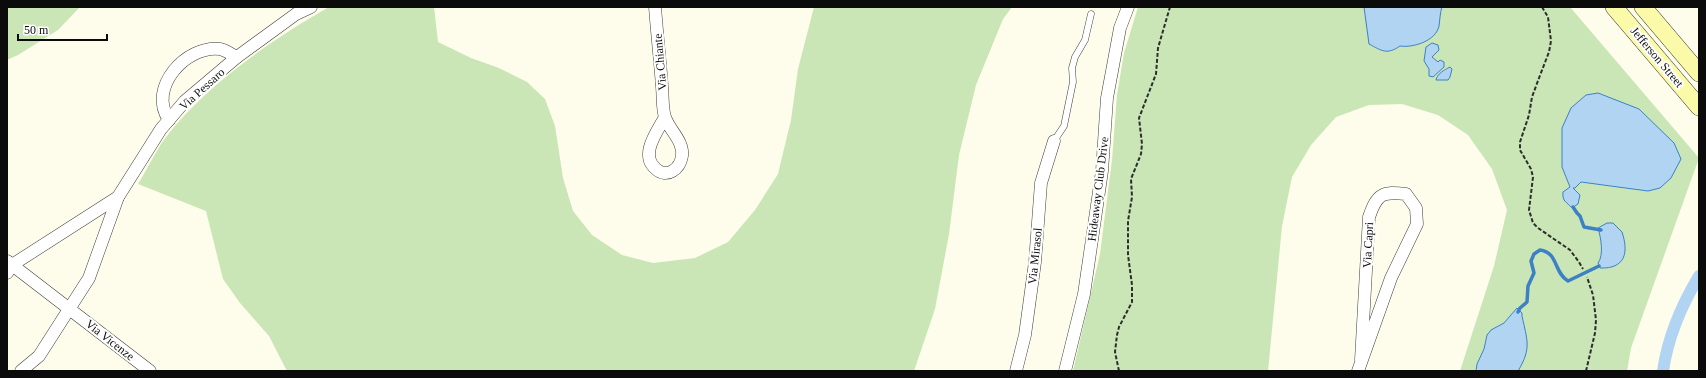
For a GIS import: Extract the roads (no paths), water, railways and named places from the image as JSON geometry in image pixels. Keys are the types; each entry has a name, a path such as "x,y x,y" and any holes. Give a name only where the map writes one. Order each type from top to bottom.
{"main road":[{"name":"Jefferson Street","path":"1614,7 1699,107"},
{"name":"Jefferson Street","path":"1643,7 1699,72"}],"street":[{"name":"Via Pessaro","path":"21,371 39,356 70,309 88,278 118,197 161,128 185,101 237,57 296,14 311,7"},
{"name":"Via Chiante","path":"655,7 665,117"},
{"name":"Hideaway Club Drive","path":"1065,371 1084,294 1102,172 1107,98 1120,28 1128,7"},
{"path":"169,120 164,113 162,104 163,93 168,80 175,69 196,53 209,50 222,49 237,57"},
{"name":"Via Mirasol","path":"1016,371 1025,335 1035,262 1041,183 1054,141"},
{"name":"Via Capri","path":"1389,192 1406,194 1416,208 1417,224 1392,278 1360,365 1369,217 1375,200 1389,192"},
{"name":"Via Pessaro","path":"9,266 118,197"},
{"name":"Via Vicenze","path":"9,266 70,309 150,371"}],"lane":[{"path":"1054,141 1064,126 1073,82 1072,68 1075,57 1085,40 1091,14"}],"water":[{"path":"1364,7 1442,7 1439,26 1433,36 1417,45 1400,46 1392,50 1384,51 1369,44"},
{"path":"1432,43 1438,45 1439,50 1432,57 1438,62 1440,60 1444,62 1444,67 1433,77 1429,76 1429,69 1424,61 1426,47"},
{"path":"1450,67 1452,69 1448,80 1436,80 1439,74"},
{"path":"1598,93 1639,109 1674,143 1681,159 1671,178 1660,188 1648,191 1581,182 1573,188 1580,195 1578,204 1572,208 1563,198 1563,192 1570,187 1562,167 1562,128 1571,108 1586,95"},
{"path":"1607,223 1613,223 1622,232 1625,253 1620,263 1615,266 1600,268 1598,263 1601,256 1601,246 1598,228"},
{"path":"1517,308 1522,313 1527,338 1527,350 1518,371 1476,371 1477,364 1484,349 1487,335 1491,330 1504,323"}],"waterway":[{"path":"1573,207 1580,216 1584,227 1601,230"},
{"path":"1518,312 1527,302 1528,286 1534,273 1531,261 1534,254 1540,250 1550,255 1560,273 1568,281 1599,266"},
{"path":"1663,371 1668,346 1676,322 1686,299 1699,276"}]}
